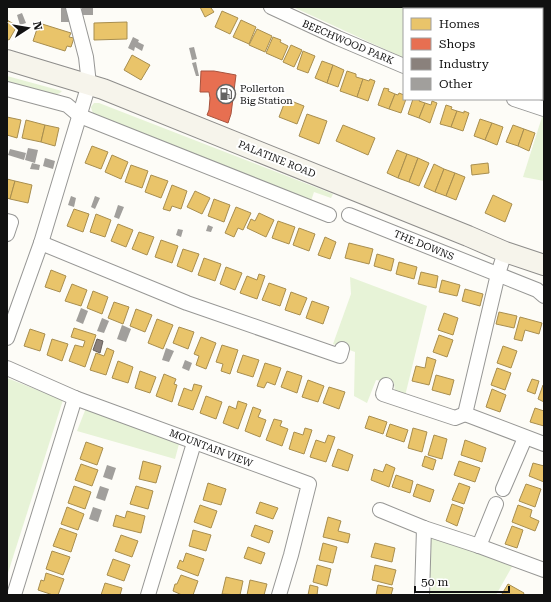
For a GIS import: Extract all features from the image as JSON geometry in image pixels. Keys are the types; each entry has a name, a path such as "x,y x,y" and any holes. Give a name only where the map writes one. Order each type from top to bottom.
{"street":[{"path":"7,338 41,243 89,84 86,57 73,7"},
{"name":"BEECHWOOD PARK","path":"271,7 403,66"},
{"name":"PALATINE ROAD","path":"7,60 89,84 505,252 544,265"},
{"path":"7,89 67,105 80,116 329,215"},
{"path":"517,100 544,109"},
{"name":"THE DOWNS","path":"349,215 537,290 544,296"},
{"path":"7,221 11,222 7,234"},
{"path":"41,243 187,303 340,356 342,350"},
{"path":"465,414 498,274 505,252"},
{"name":"MOUNTAIN VIEW","path":"7,368 75,398 309,484 292,555 279,595"},
{"path":"386,385 383,394 455,418 465,414 544,444"},
{"path":"14,595 75,398"},
{"path":"503,488 525,438"},
{"path":"148,595 194,443"},
{"path":"479,546 496,504"},
{"path":"380,510 424,528 544,570"},
{"path":"422,595 424,528"}],"green space":[{"path":"293,7 419,7 403,8 403,58"},
{"path":"7,76 62,91 55,95 7,83"},
{"path":"94,103 99,103 333,194 331,198 314,192 311,201 95,116 91,107"},
{"path":"542,117 544,117 544,181 523,177"},
{"path":"350,277 427,306 405,396 395,392 394,383 376,380 367,403 354,396 355,352 333,344 351,294"},
{"path":"7,378 63,400 7,576"},
{"path":"86,408 179,444 175,459 77,431"},
{"path":"433,537 513,565 496,595 426,595 426,541"}],"building: Homes":[{"path":"200,7 214,7 211,8 214,12 205,17"},
{"path":"222,11 238,18 230,34 215,27"},
{"path":"543,12 544,12 543,31"},
{"path":"7,20 17,26 9,40 7,39"},
{"path":"241,20 256,27 249,44 233,37"},
{"path":"127,22 127,39 94,40 94,23"},
{"path":"39,23 71,33 69,37 74,38 71,47 67,46 65,51 33,41"},
{"path":"257,29 272,36 265,52 249,45"},
{"path":"273,37 281,40 280,42 288,46 282,60 266,53"},
{"path":"291,45 302,50 294,67 283,62"},
{"path":"303,51 315,56 308,73 297,69"},
{"path":"132,55 150,65 141,80 124,70"},
{"path":"322,61 333,65 327,83 315,78"},
{"path":"333,65 344,70 338,87 327,83"},
{"path":"347,71 356,74 356,77 363,79 357,97 340,91"},
{"path":"363,79 375,81 368,101 357,97"},
{"path":"384,88 389,89 388,91 395,94 389,109 378,105"},
{"path":"399,93 403,95 403,100 406,100 401,113 389,109 395,94 398,95"},
{"path":"286,99 304,106 297,124 279,117"},
{"path":"413,100 420,100 425,103 419,118 408,114"},
{"path":"432,101 437,103 430,123 419,118 425,103 431,105"},
{"path":"446,105 457,111 451,127 440,124"},
{"path":"457,111 469,113 463,131 451,127"},
{"path":"307,114 327,121 319,144 299,136"},
{"path":"7,117 21,120 17,138 7,135"},
{"path":"480,119 492,123 485,140 474,136"},
{"path":"26,120 45,125 41,142 22,138"},
{"path":"492,123 503,127 497,145 485,140"},
{"path":"45,125 59,128 55,146 41,142"},
{"path":"343,125 375,138 368,155 336,141"},
{"path":"513,125 524,129 518,146 506,142"},
{"path":"524,129 535,133 529,151 518,146"},
{"path":"92,146 108,152 101,169 85,163"},
{"path":"397,150 407,154 398,178 387,173"},
{"path":"407,154 418,158 409,182 398,178"},
{"path":"112,155 128,162 121,179 105,172"},
{"path":"418,158 429,163 419,186 409,182"},
{"path":"488,163 489,173 472,175 471,165"},
{"path":"434,164 444,169 435,192 424,187"},
{"path":"131,165 148,171 142,188 125,182"},
{"path":"444,169 455,173 446,196 435,192"},
{"path":"455,173 465,177 456,200 446,196"},
{"path":"151,175 168,181 161,198 145,192"},
{"path":"7,179 15,181 10,199 7,198"},
{"path":"15,181 32,185 28,203 10,199"},
{"path":"172,185 187,191 181,209 172,206 170,211 163,209"},
{"path":"195,191 210,198 202,214 187,207"},
{"path":"493,195 512,204 505,222 485,213"},
{"path":"214,199 230,205 224,222 208,216"},
{"path":"236,207 251,213 243,230 238,228 234,237 225,233"},
{"path":"74,209 89,214 83,232 67,226"},
{"path":"259,213 274,220 266,237 247,228 251,219 255,221"},
{"path":"96,214 111,220 105,237 90,232"},
{"path":"278,221 295,227 289,244 272,238"},
{"path":"118,224 133,230 126,247 111,241"},
{"path":"299,228 315,234 309,251 293,245"},
{"path":"139,232 154,237 147,255 132,249"},
{"path":"325,237 336,242 330,259 318,255"},
{"path":"161,240 178,246 172,263 155,257"},
{"path":"349,243 373,249 369,264 345,258"},
{"path":"183,249 199,254 192,272 177,266"},
{"path":"377,254 394,259 391,271 374,266"},
{"path":"204,258 221,264 215,281 198,275"},
{"path":"399,262 417,267 414,279 396,274"},
{"path":"226,267 242,273 235,290 220,284"},
{"path":"51,270 66,276 60,292 45,287"},
{"path":"421,272 438,276 436,288 418,284"},
{"path":"259,274 265,276 257,299 240,293 247,276 257,280"},
{"path":"442,280 460,285 457,296 439,292"},
{"path":"269,283 286,289 280,306 262,300"},
{"path":"72,284 87,290 81,306 65,301"},
{"path":"465,289 483,294 480,306 462,301"},
{"path":"93,291 108,297 102,314 87,308"},
{"path":"291,292 307,298 300,315 285,310"},
{"path":"312,301 329,307 323,324 306,318"},
{"path":"114,302 129,307 123,324 108,318"},
{"path":"136,309 152,315 145,332 130,326"},
{"path":"499,312 517,316 514,328 496,324"},
{"path":"444,313 458,318 453,335 438,330"},
{"path":"520,317 542,323 539,334 525,330 522,341 514,339"},
{"path":"157,319 173,325 163,349 148,343"},
{"path":"179,327 194,332 188,349 173,343"},
{"path":"74,328 96,335 85,367 69,361 75,345 83,347 85,341 71,337"},
{"path":"30,329 45,334 40,351 24,346"},
{"path":"439,335 453,340 447,357 433,352"},
{"path":"201,337 216,343 206,369 196,365 199,356 194,354"},
{"path":"52,339 68,344 62,361 47,355"},
{"path":"222,345 238,350 230,374 221,371 223,364 216,362"},
{"path":"503,346 517,351 511,368 497,363"},
{"path":"107,348 114,351 106,375 90,370 96,353 104,356"},
{"path":"243,355 259,360 253,377 237,372"},
{"path":"427,357 436,360 429,385 412,381 416,366 425,368"},
{"path":"118,361 133,367 128,383 112,378"},
{"path":"265,363 281,368 275,385 267,382 264,388 257,386"},
{"path":"497,368 511,373 505,390 491,385"},
{"path":"140,371 156,377 150,393 135,388"},
{"path":"287,371 302,376 297,393 281,387"},
{"path":"164,374 176,379 174,384 177,385 172,402 156,396"},
{"path":"436,375 454,380 450,395 432,390"},
{"path":"532,379 539,381 535,394 527,391"},
{"path":"308,380 324,386 318,402 302,397"},
{"path":"194,384 202,386 193,410 178,405 184,388 192,391"},
{"path":"543,385 544,386 544,402 538,399"},
{"path":"329,387 345,392 339,409 323,403"},
{"path":"492,389 506,395 500,412 486,407"},
{"path":"206,396 222,402 216,419 200,413"},
{"path":"238,401 247,404 238,429 223,423 229,406 236,409"},
{"path":"253,407 261,410 258,417 266,420 260,437 245,431"},
{"path":"535,408 544,411 544,426 530,422"},
{"path":"369,416 387,422 383,434 365,428"},
{"path":"274,419 282,421 280,426 288,429 282,446 266,440"},
{"path":"390,424 408,430 404,442 386,436"},
{"path":"305,428 312,430 304,454 289,449 294,432 303,435"},
{"path":"413,428 427,432 422,452 408,448"},
{"path":"328,435 335,437 326,462 310,457 316,440 325,443"},
{"path":"434,435 447,439 442,459 428,455"},
{"path":"465,440 486,448 482,462 461,455"},
{"path":"86,442 103,448 97,465 80,459"},
{"path":"338,449 353,455 348,471 332,466"},
{"path":"425,456 436,460 433,470 422,466"},
{"path":"143,461 161,466 156,483 139,479"},
{"path":"459,461 480,468 475,482 454,475"},
{"path":"533,463 544,466 544,482 529,476"},
{"path":"81,464 98,470 92,486 75,480"},
{"path":"386,464 395,468 389,487 371,480 374,469 383,472"},
{"path":"396,475 413,481 410,493 392,487"},
{"path":"208,483 226,489 221,505 203,500"},
{"path":"459,483 470,487 464,504 452,500"},
{"path":"417,484 434,490 430,502 413,496"},
{"path":"526,484 541,489 535,507 519,501"},
{"path":"74,486 91,492 85,509 68,503"},
{"path":"136,486 153,491 148,509 130,504"},
{"path":"260,502 278,508 273,519 256,513"},
{"path":"452,504 463,508 457,526 446,521"},
{"path":"200,505 217,511 211,528 194,522"},
{"path":"518,505 532,510 530,517 539,521 535,531 512,522"},
{"path":"67,507 84,514 78,530 61,524"},
{"path":"127,511 145,516 141,533 113,526 116,515 125,518"},
{"path":"328,517 341,521 338,531 350,534 348,543 323,537"},
{"path":"255,525 273,531 269,543 251,536"},
{"path":"512,526 523,530 517,548 505,544"},
{"path":"60,528 77,534 71,552 53,546"},
{"path":"193,530 211,535 206,551 189,546"},
{"path":"121,535 138,541 132,557 115,551"},
{"path":"323,543 337,547 333,563 319,560"},
{"path":"375,543 395,548 392,562 371,557"},
{"path":"248,547 265,553 261,564 244,558"},
{"path":"52,551 70,557 63,575 46,569"},
{"path":"186,553 204,559 198,576 177,568 180,560 183,562"},
{"path":"113,559 130,565 124,581 107,575"},
{"path":"317,565 331,569 327,586 313,582"},
{"path":"375,565 396,570 392,585 372,580"},
{"path":"46,573 64,579 58,595 53,595 38,590 41,580 44,581"},
{"path":"181,575 198,581 193,595 182,595 173,591 175,584 177,584"},
{"path":"226,577 243,581 240,595 222,594"},
{"path":"250,580 267,584 264,595 247,595"},
{"path":"105,583 122,588 120,595 101,595"},
{"path":"508,584 524,593 523,595 502,594"},
{"path":"310,585 318,587 317,595 308,595"},
{"path":"378,585 393,588 391,595 376,595"}],"building: Shops":[{"path":"201,71 214,71 236,75 231,114 228,123 207,115 210,98 209,92 200,92"}],"building: Industry":[{"path":"97,339 103,341 100,353 93,350"}],"building: Other":[{"path":"61,7 70,7 70,22 61,22"},
{"path":"82,7 93,7 93,15 82,15"},
{"path":"22,13 26,23 20,25 17,15"},
{"path":"133,37 144,45 142,51 135,47 134,51 128,48"},
{"path":"194,47 197,59 192,60 189,48"},
{"path":"196,62 199,76 196,76 192,63"},
{"path":"28,148 38,150 35,163 25,160"},
{"path":"10,149 26,153 24,160 8,155"},
{"path":"45,158 55,161 53,169 43,166"},
{"path":"32,163 40,165 39,170 30,169"},
{"path":"71,196 76,198 74,207 68,205"},
{"path":"95,196 100,198 95,209 91,207"},
{"path":"118,205 124,207 119,219 114,217"},
{"path":"208,225 213,227 211,232 206,231"},
{"path":"178,229 183,230 181,237 176,235"},
{"path":"81,308 88,311 83,324 76,321"},
{"path":"102,318 109,321 104,333 97,331"},
{"path":"122,325 131,329 126,342 117,339"},
{"path":"166,348 174,351 169,362 162,360"},
{"path":"185,360 192,363 189,371 182,368"},
{"path":"107,465 116,468 112,480 103,477"},
{"path":"100,486 109,489 105,501 96,498"},
{"path":"93,507 102,510 98,522 89,519"}],"place":[{"name":"Pollerton Big Station","path":"226,94"}]}
